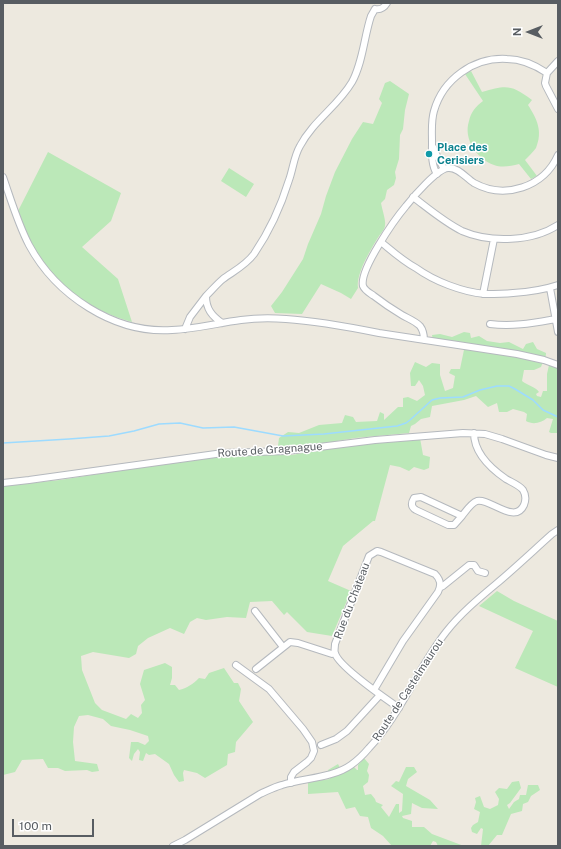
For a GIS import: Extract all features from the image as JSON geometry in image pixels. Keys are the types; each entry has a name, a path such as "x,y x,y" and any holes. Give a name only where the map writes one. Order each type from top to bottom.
{"street":[{"path":"185,329 190,317 206,296 215,286 250,258 265,236 283,197 300,147 313,126 342,96 352,82 358,66 374,6 380,10 387,3"},
{"path":"437,174 432,160 432,119 434,110 442,92 454,78 479,62 507,58 522,61 547,72"},
{"path":"558,61 547,72 545,83 558,109"},
{"path":"432,140 436,154 444,169"},
{"path":"424,340 423,332 418,324 383,303 368,292 363,285 367,268 381,242 399,215 414,197 444,169 454,169 472,182 486,188 502,191 511,190 536,182 546,173 558,155"},
{"path":"3,177 28,244 49,274 70,295 93,310 128,325 158,330 171,330 252,318 285,319 517,354 544,360 558,365"},
{"path":"414,197 438,216 457,228 476,236 494,238 529,237 558,225"},
{"path":"483,294 494,238"},
{"path":"381,242 415,268 427,275 452,286 483,294 520,293 550,288 558,285"},
{"path":"550,288 558,332"},
{"path":"206,296 208,308 216,319 222,323"},
{"path":"490,324 522,325 556,319"},
{"name":"Route de Gragnague","path":"3,483 223,453 287,451 375,440 451,433 485,434 558,458"},
{"path":"462,516 421,497 414,498 412,501 413,508 416,510 448,525 454,525 462,516 473,503 477,501 485,502 511,512 520,510 525,503 525,494 523,490 490,467 478,452 475,446 474,433"},
{"name":"Route de Castelmaurou","path":"172,846 185,840 270,789 335,773 347,768 361,757 384,732 420,672 447,631 472,604 558,530"},
{"name":"Rue du Château","path":"399,708 342,665 335,654 335,644 369,556 373,553 377,551 381,552 434,574 438,577 441,587"},
{"path":"374,690 403,641 441,587 469,565 474,565 478,571 485,573"},
{"path":"255,610 284,647"},
{"path":"256,669 290,642 335,654"},
{"path":"236,665 269,689 303,729 312,742 314,751 311,758 294,772 291,783"},
{"path":"321,745 336,739 347,731 380,695"}],"green space":[{"path":"471,71 482,92 508,87 519,91 532,100 528,105 538,125 539,136 536,148 525,160 537,176 531,179 519,164 503,167 494,165 482,158 473,148 468,135 469,121 474,110 483,101 465,74"},
{"path":"390,81 409,94 405,110 403,129 400,135 399,159 395,172 396,178 394,185 387,190 385,199 381,203 385,221 384,228 365,261 359,275 358,288 351,299 321,284 302,314 275,313 271,306 282,292 303,259 321,214 335,172 352,139 363,122 373,124 382,103 379,99 385,83"},
{"path":"48,152 121,193 111,221 82,247 118,279 132,322 102,311 89,304 63,285 43,262 29,239 18,211"},
{"path":"229,168 254,184 246,197 221,181"},
{"path":"464,332 470,333 471,338 479,336 487,341 500,343 509,342 523,349 526,344 533,342 537,349 546,353 541,367 534,370 524,370 522,381 538,390 539,392 536,394 537,396 541,397 543,391 547,391 547,374 549,365 558,366 557,433 549,432 553,419 547,418 537,423 531,423 526,421 527,414 524,412 513,409 507,412 499,412 497,403 488,407 476,396 464,400 432,406 430,417 421,419 411,426 409,433 355,438 337,441 331,444 281,450 278,446 279,438 288,432 299,433 319,425 342,423 345,415 353,417 356,422 377,421 380,412 384,414 384,420 398,407 403,407 403,398 408,397 417,401 425,395 423,386 419,380 415,386 411,386 410,373 415,362 426,367 432,363 440,364 440,375 445,391 453,388 455,376 449,373 451,369 460,369 465,345 433,340 432,335 440,334 452,337"},
{"path":"420,438 423,455 430,457 429,468 424,470 414,467 409,471 390,465 375,521 373,521 343,546 328,581 351,591 332,636 307,632 287,612 284,615 272,601 250,602 246,618 227,617 206,620 197,618 190,622 184,634 170,628 148,638 138,646 136,654 129,658 93,652 81,656 82,670 95,703 102,710 126,719 131,714 138,718 142,713 141,705 145,700 140,684 144,670 165,663 172,667 172,678 170,685 175,685 179,690 190,686 199,678 205,679 209,673 224,668 234,683 238,683 241,689 239,701 253,722 236,742 235,752 228,754 227,765 205,778 197,773 184,770 184,781 179,782 169,764 155,754 149,755 146,753 143,761 139,760 140,752 138,749 134,754 132,761 129,758 131,742 138,742 145,745 149,741 148,736 111,726 103,719 88,715 79,716 74,727 73,742 75,761 97,764 99,771 65,771 58,768 48,768 43,759 22,760 15,772 3,775 3,486 60,480 135,468 220,457 292,455"},
{"path":"497,591 514,601 558,621 558,687 515,668 533,631 479,606"},
{"path":"364,758 369,764 367,771 369,775 368,782 363,786 365,795 371,794 376,802 383,805 381,807 389,817 396,804 399,804 399,813 402,811 403,794 391,786 396,781 399,782 406,767 414,767 417,772 408,779 406,786 430,800 438,809 422,808 412,803 411,814 402,816 403,818 412,821 412,827 424,827 432,834 464,846 438,846 436,842 433,841 430,846 392,846 383,836 371,828 368,817 360,816 355,807 346,809 338,792 308,794 308,782 330,779 328,770 338,764 342,772 353,766 358,770 358,765"},
{"path":"519,781 521,788 507,805 509,809 514,802 519,799 520,795 526,795 528,785 538,785 540,790 531,796 528,802 523,804 522,811 511,814 502,835 497,835 488,846 481,846 483,829 481,828 477,834 472,832 471,828 478,822 480,812 474,809 476,802 475,798 480,796 484,807 490,809 498,805 499,799 495,792 499,788 507,789 512,782"}],"waterway":[{"path":"3,443 109,436 159,424 180,423 203,428 234,427 283,436 324,434 397,426 406,423 432,400 440,398 463,397 480,390 497,386 509,386 515,389 533,400 543,410 558,417"}],"place":[{"name":"Place des Cerisiers","path":"429,154"}]}
